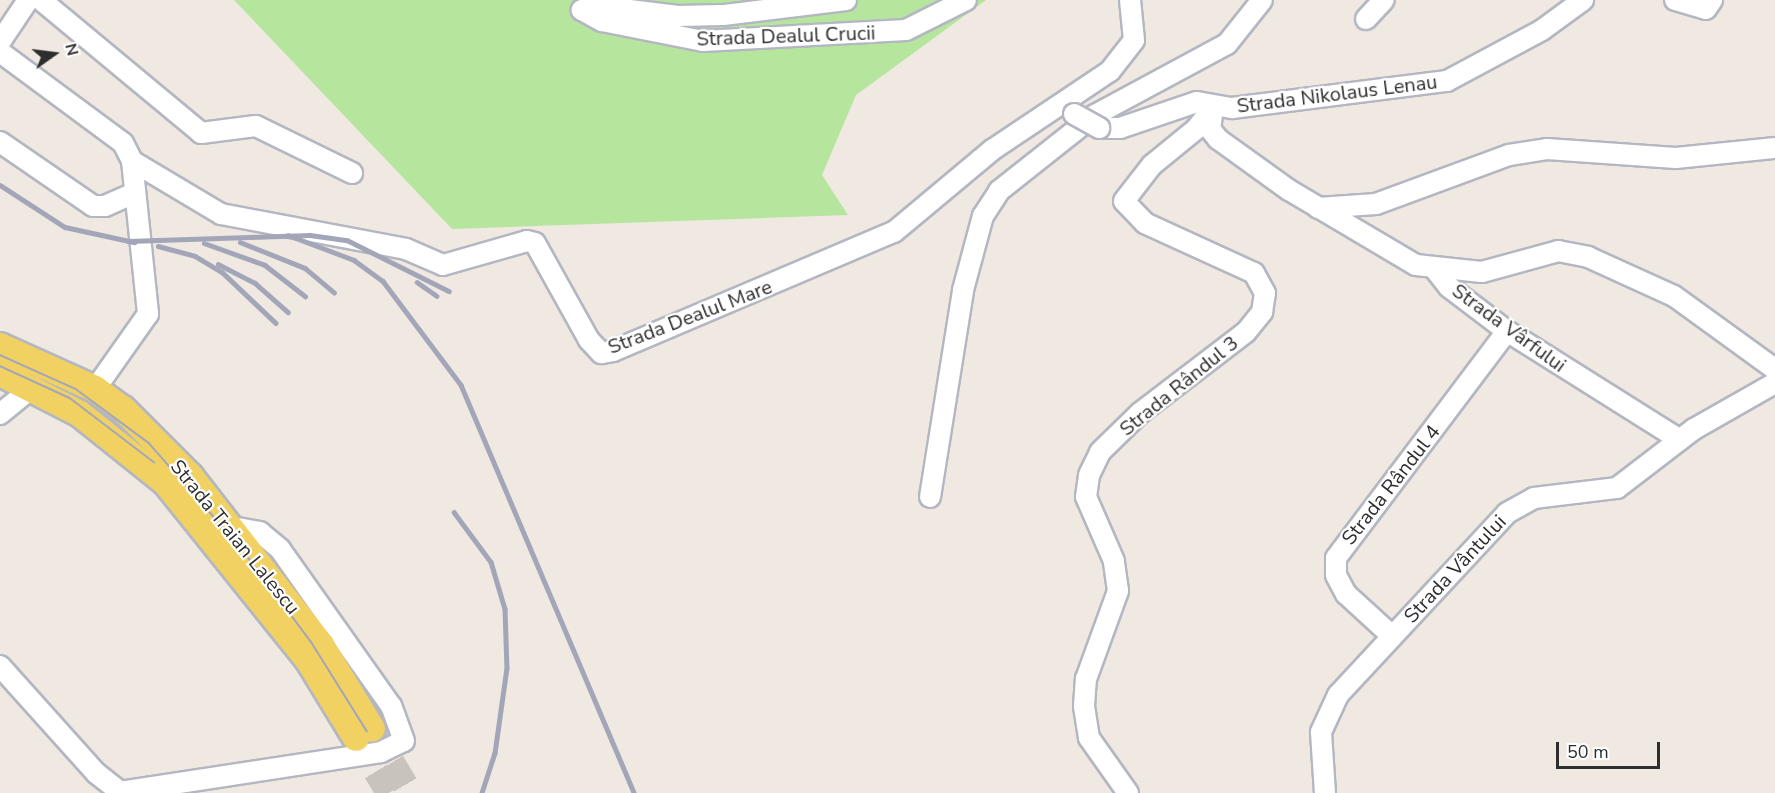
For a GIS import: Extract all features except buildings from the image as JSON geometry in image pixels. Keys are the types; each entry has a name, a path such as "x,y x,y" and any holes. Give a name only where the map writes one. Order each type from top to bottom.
{"main road":[{"name":"Strada Traian Lalescu","path":"0,346 95,389 157,443 232,527 321,645 364,733 166,483 121,441 33,387 0,373"}],"street":[{"path":"0,42 28,0"},
{"path":"41,0 201,133 256,126 352,173"},
{"name":"Strada Dealul Crucii","path":"846,0 723,15 678,16 597,6 582,10 602,21 703,41 906,30 966,0"},
{"path":"1067,111 1110,70 1134,40 1130,0"},
{"path":"930,497 963,290 983,216 999,191 1095,115 1227,44 1262,0"},
{"path":"1366,19 1384,0"},
{"name":"Strada Nikolaus Lenau","path":"1067,111 1099,128 1120,128 1197,102 1213,108 1447,81 1523,41 1583,0"},
{"path":"1675,0 1706,9 1712,0"},
{"path":"0,52 123,143 132,161 132,195 150,297 148,314 95,389"},
{"name":"Strada Vârfului","path":"1213,108 1210,129 1218,140 1318,208 1383,248 1434,268 1449,287 1507,330 1680,440"},
{"name":"Strada Rândul 3","path":"1128,793 1089,738 1084,706 1086,679 1118,591 1114,561 1086,497 1089,475 1100,452 1140,413 1246,332 1262,312 1265,293 1254,273 1145,223 1124,201 1152,165 1196,129 1213,108"},
{"name":"Strada Dealul Mare","path":"132,161 221,214 406,249 443,265 527,241 535,243 569,308 601,353 683,324 894,232 992,150 1067,111"},
{"path":"0,142 93,206 105,207 132,195"},
{"path":"1318,208 1376,204 1509,155 1547,150 1676,158 1775,148"},
{"path":"1434,268 1482,272 1558,251 1588,257 1674,296 1775,369"},
{"name":"Strada Rândul 4","path":"1392,636 1346,594 1336,575 1336,558 1507,330"},
{"name":"Strada Vântului","path":"1325,793 1321,732 1326,715 1392,636 1519,504 1534,498 1617,488 1680,440 1775,383"},
{"path":"0,414 33,387"},
{"path":"0,666 96,772 120,792 381,752 404,741 391,706 280,549 260,532 232,527"}],"green space":[{"path":"234,0 986,0 856,95 822,175 848,215 452,229"}],"tunnel":[{"path":"372,729 410,793"},
{"path":"356,738 389,793"}],"tram line":[{"path":"0,355 76,389 149,443 242,549 312,643 367,731"},
{"path":"0,366 70,398 154,462"}],"railway":[{"path":"0,185 65,227 134,242"},
{"path":"288,235 354,260 383,281 461,385 634,793"},
{"path":"128,241 310,235 347,240 449,291"},
{"path":"240,242 305,268 334,292"},
{"path":"204,243 265,265 305,296"},
{"path":"158,246 195,256 222,272 276,323"},
{"path":"218,264 255,283 288,312"},
{"path":"417,282 437,296"},
{"path":"454,512 491,562 505,609 507,668 495,753 482,793"}]}
